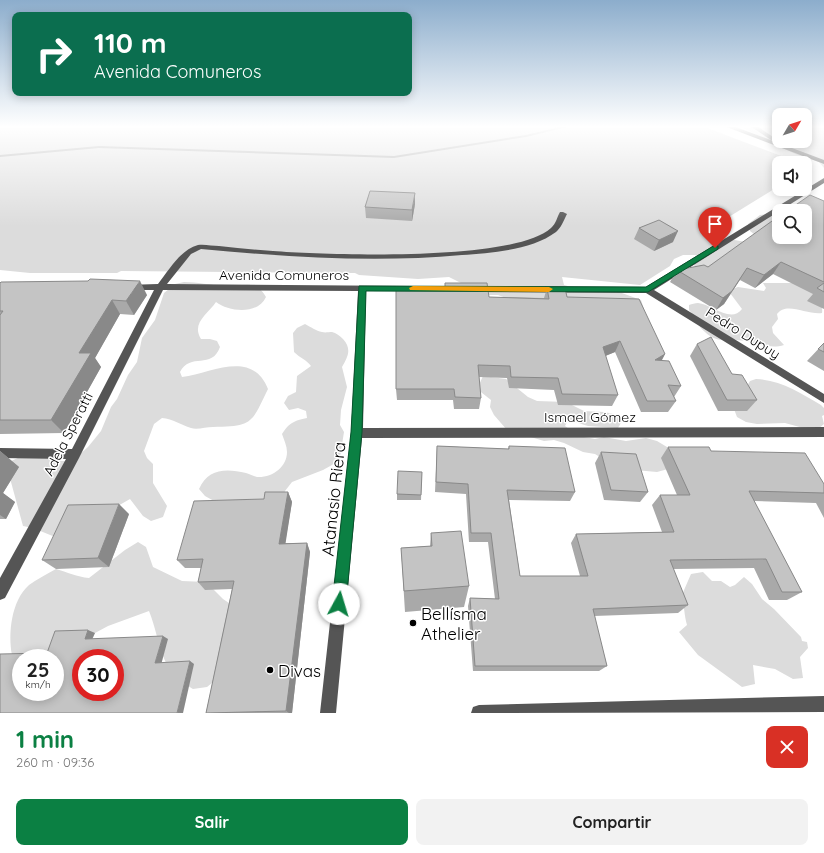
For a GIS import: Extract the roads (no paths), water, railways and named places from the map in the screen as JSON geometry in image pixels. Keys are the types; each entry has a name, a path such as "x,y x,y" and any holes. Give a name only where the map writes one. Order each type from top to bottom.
{"street":[{"path":"465,289 648,290 824,180"},
{"name":"Adela Speratti","path":"0,593 75,454 160,287 188,252 197,248 319,256 389,257 481,252 510,248 544,236 554,230 563,214"},
{"name":"Avenida Comuneros","path":"122,286 418,288"},
{"name":"Atanasio Riera","path":"328,713 357,432 362,288"},
{"name":"Pedro Dupuy","path":"648,290 824,400"},
{"name":"Ismael Gómez","path":"357,432 824,432"},
{"path":"0,453 75,454"},
{"path":"479,713 824,704"}],"place":[{"name":"Bellísma Athelier","path":"413,623"},
{"name":"Divas","path":"270,670"}]}
